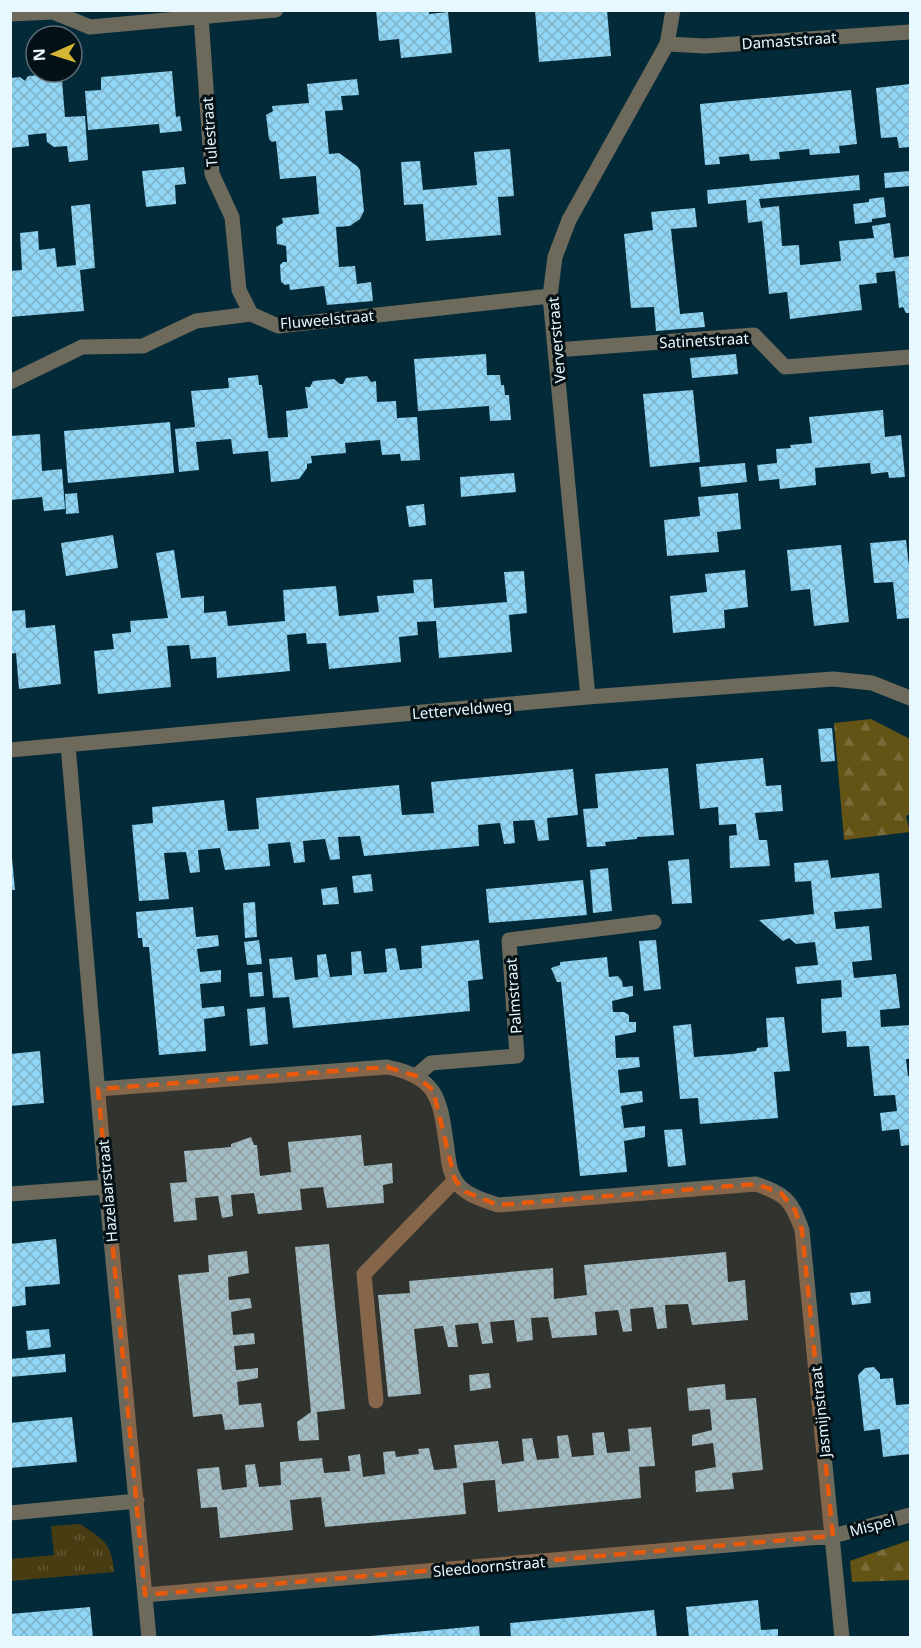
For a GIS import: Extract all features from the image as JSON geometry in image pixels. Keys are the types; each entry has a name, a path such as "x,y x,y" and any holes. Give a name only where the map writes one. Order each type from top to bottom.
{"street":[{"path":"10,14 53,12 90,27 276,10"},
{"name":"Ververstraat","path":"588,697 550,296 555,257 569,220 667,44 673,10"},
{"name":"Tulestraat","path":"201,16 212,174 232,217 239,290 251,314"},
{"name":"Damaststraat","path":"667,44 705,46 910,32"},
{"name":"Fluweelstraat","path":"251,314 278,326 550,296"},
{"path":"10,382 82,347 143,346 196,321 251,314"},
{"name":"Satinetstraat","path":"556,350 754,335 785,367 910,357"},
{"name":"Letterveldweg","path":"10,750 588,697 832,679 872,683 910,698"},
{"name":"Hazelaarstraat","path":"68,745 106,1187 149,1638"},
{"name":"Palmstraat","path":"416,1076 430,1063 517,1056 509,940 654,922"},
{"path":"98,1089 387,1067 416,1076 433,1090 440,1104 449,1164 455,1180 364,1274 376,1401"},
{"name":"Jasmijnstraat","path":"455,1180 466,1192 498,1205 756,1184 781,1193 795,1210 802,1230 842,1638"},
{"path":"10,1194 106,1187"},
{"path":"10,1513 137,1501"},
{"name":"Mispel","path":"833,1536 910,1515"},
{"name":"Sleedoornstraat","path":"145,1595 833,1536"}],"highlighted area":[{"path":"387,1067 416,1076 433,1090 455,1180 466,1192 498,1205 756,1184 781,1193 795,1210 802,1230 833,1536 145,1595 98,1089"}],"green space":[{"path":"871,719 910,739 910,814 906,816 910,832 844,840 834,723"},
{"path":"80,1524 105,1543 111,1554 114,1572 11,1581 11,1559 54,1555 51,1526"},
{"path":"910,1540 910,1580 852,1582 850,1561"}],"building":[{"path":"376,10 429,10 429,14 448,12 452,53 401,58 399,39 379,41"},
{"path":"535,10 607,10 611,56 539,62"},
{"path":"172,71 176,117 180,116 182,131 160,133 159,124 88,130 85,91 101,90 101,77"},
{"path":"20,77 24,80 24,84 62,84 65,117 85,116 88,160 69,162 67,146 54,147 47,142 46,133 28,135 29,146 10,148 10,78"},
{"path":"357,79 359,95 341,96 343,110 325,111 329,154 339,153 360,170 364,211 360,219 350,226 336,227 339,267 355,266 357,284 371,282 373,301 327,305 324,286 290,290 289,284 285,285 281,282 280,265 287,262 286,246 277,244 276,227 283,223 282,218 319,214 316,176 280,179 276,141 272,142 269,139 266,115 273,111 272,106 309,103 307,84"},
{"path":"910,84 910,147 899,148 897,137 881,138 876,88"},
{"path":"851,90 857,144 839,146 840,153 810,155 809,149 779,152 780,159 750,161 749,154 719,157 720,164 705,165 700,104"},
{"path":"510,149 514,196 498,197 501,235 426,241 423,204 404,205 401,162 420,161 423,190 477,185 474,152"},
{"path":"184,167 186,184 175,185 176,204 146,207 142,171"},
{"path":"910,171 910,186 885,188 884,173"},
{"path":"859,175 860,190 759,199 761,208 779,206 782,246 799,245 800,265 841,261 839,241 874,238 872,226 890,223 894,258 910,256 910,313 906,313 903,307 899,308 895,271 876,273 877,283 859,285 862,310 790,319 787,292 769,294 762,221 748,223 746,200 708,204 707,190"},
{"path":"884,197 886,217 855,224 853,204"},
{"path":"90,204 95,268 80,270 84,311 10,317 10,271 22,270 20,233 38,231 39,250 55,248 57,267 76,265 71,206"},
{"path":"695,208 697,227 671,229 680,314 703,312 705,327 656,331 654,307 631,308 624,234 653,230 651,212"},
{"path":"486,354 487,375 500,375 505,395 509,395 511,420 490,421 489,406 418,411 414,359"},
{"path":"736,354 738,374 692,378 690,358"},
{"path":"258,375 259,385 262,385 268,438 288,437 286,411 308,408 305,387 310,387 313,381 334,379 343,384 346,378 367,376 371,382 376,381 377,402 396,401 397,418 417,417 420,460 401,461 400,454 382,455 380,440 345,443 346,453 311,456 312,463 307,464 307,468 299,479 271,482 268,451 233,454 231,439 196,442 199,470 179,472 175,429 195,427 191,391 229,388 228,378"},
{"path":"693,390 700,462 650,467 643,394"},
{"path":"883,410 885,437 901,435 905,477 889,478 888,472 871,474 870,463 815,468 816,485 780,489 779,479 759,481 757,465 777,463 776,449 812,443 809,417"},
{"path":"170,422 174,473 68,483 64,431"},
{"path":"40,434 42,471 62,469 65,509 44,511 42,497 10,500 10,436"},
{"path":"745,463 747,482 701,487 699,467"},
{"path":"514,473 516,492 461,497 460,477"},
{"path":"77,493 79,513 66,514 65,494"},
{"path":"738,493 741,529 717,532 719,552 667,556 664,520 700,516 698,497"},
{"path":"424,504 426,525 409,527 406,506"},
{"path":"113,535 118,568 66,576 61,543"},
{"path":"906,540 910,565 910,618 897,619 893,582 874,583 870,543"},
{"path":"841,545 849,622 814,626 810,589 791,591 787,550"},
{"path":"174,550 181,598 204,596 204,613 226,611 228,626 285,621 283,590 336,586 339,616 379,612 377,596 414,593 413,580 432,579 434,608 507,602 504,572 524,571 527,613 509,615 512,652 439,658 436,621 417,622 418,635 399,637 401,662 329,669 326,643 307,644 306,633 287,635 290,671 217,678 216,657 191,659 189,645 167,646 171,687 98,694 94,651 114,649 112,634 131,632 130,621 168,618 156,553"},
{"path":"745,570 748,607 724,610 725,628 673,633 670,596 707,592 705,574"},
{"path":"25,610 26,628 55,625 61,684 19,689 16,653 10,654 10,611"},
{"path":"832,728 835,761 821,762 818,729"},
{"path":"763,758 766,786 781,785 783,811 755,813 759,840 767,840 770,866 730,868 729,836 737,835 736,824 719,825 718,807 700,809 696,764"},
{"path":"668,768 674,835 637,837 637,839 605,842 606,846 587,847 583,809 598,808 595,774"},
{"path":"573,769 578,815 547,818 549,840 538,841 534,820 513,821 515,843 504,844 500,823 478,825 479,846 364,856 360,836 338,837 340,859 330,860 325,839 303,841 305,862 294,863 290,842 268,844 270,866 225,870 220,848 198,850 200,872 190,873 186,852 164,853 169,899 139,901 132,825 153,823 152,807 224,800 228,831 259,829 256,798 399,785 402,815 434,813 431,782"},
{"path":"10,858 12,858 15,890 10,890"},
{"path":"689,859 692,903 672,904 668,861"},
{"path":"828,860 831,878 879,873 882,908 834,912 836,929 869,926 872,960 852,962 854,978 896,974 900,1008 880,1010 881,1027 910,1025 910,1059 906,1059 908,1076 910,1076 910,1145 901,1146 899,1129 882,1131 880,1113 897,1111 895,1095 874,1096 869,1046 847,1047 846,1031 822,1033 821,999 842,997 841,980 797,984 795,967 818,965 815,942 796,944 789,938 783,941 759,920 814,914 811,881 795,882 794,863"},
{"path":"608,868 612,911 593,913 590,870"},
{"path":"371,874 373,891 354,893 352,876"},
{"path":"583,880 587,915 489,923 486,889"},
{"path":"337,887 339,904 323,905 321,889"},
{"path":"255,902 257,937 245,938 243,903"},
{"path":"193,907 196,937 218,935 219,946 197,949 200,972 221,970 221,982 200,984 202,1008 224,1006 225,1016 204,1019 206,1051 159,1055 149,947 143,947 142,938 138,938 136,912"},
{"path":"259,940 262,964 247,965 244,942"},
{"path":"479,940 483,979 468,981 470,1011 293,1028 289,997 273,998 269,959 292,957 295,980 318,977 317,955 326,954 330,977 352,975 351,952 361,951 364,974 387,972 385,949 396,948 400,970 422,968 421,946"},
{"path":"656,940 661,989 644,991 639,941"},
{"path":"607,957 609,977 618,976 623,987 633,986 633,996 612,1001 613,1012 624,1012 629,1015 629,1022 636,1022 636,1032 615,1036 616,1058 639,1057 640,1067 618,1070 620,1093 642,1091 643,1102 621,1106 624,1128 645,1126 645,1137 624,1141 627,1172 580,1176 561,982 557,982 551,968 560,965 560,962"},
{"path":"262,972 264,996 250,997 248,973"},
{"path":"265,1007 268,1044 250,1046 247,1009"},
{"path":"784,1017 790,1071 774,1072 778,1118 700,1124 698,1098 680,1099 673,1026 691,1024 694,1057 732,1054 768,1047 766,1018"},
{"path":"40,1051 44,1103 10,1106 10,1054"},
{"path":"682,1129 686,1165 668,1167 664,1130"},
{"path":"361,1135 364,1166 392,1163 393,1183 383,1185 384,1203 327,1208 323,1187 300,1189 302,1210 258,1214 254,1193 231,1195 233,1216 222,1218 218,1196 195,1198 197,1220 174,1222 170,1183 187,1182 184,1151 231,1147 231,1144 251,1137 254,1145 257,1145 260,1176 291,1172 288,1142"},
{"path":"56,1239 60,1284 25,1287 26,1305 10,1307 10,1244"},
{"path":"329,1244 345,1409 317,1412 319,1440 299,1441 297,1422 311,1412 295,1247"},
{"path":"247,1251 249,1273 228,1277 229,1300 250,1298 252,1308 231,1312 233,1335 254,1333 255,1344 234,1346 236,1370 258,1368 258,1378 237,1382 239,1405 261,1403 264,1427 225,1430 222,1414 193,1417 178,1275 209,1272 208,1255"},
{"path":"726,1252 728,1282 745,1280 748,1320 692,1325 688,1304 665,1305 667,1328 657,1329 653,1307 630,1309 632,1331 623,1332 618,1310 595,1312 597,1335 552,1338 548,1317 531,1318 533,1340 517,1342 514,1320 490,1322 493,1343 482,1344 478,1323 455,1325 458,1347 448,1347 443,1326 414,1329 421,1394 388,1397 378,1295 410,1293 409,1281 553,1268 554,1299 587,1295 584,1265"},
{"path":"870,1291 871,1303 852,1305 850,1293"},
{"path":"49,1329 51,1347 28,1350 26,1331"},
{"path":"65,1354 66,1372 10,1377 10,1359"},
{"path":"874,1367 880,1374 880,1379 893,1378 896,1405 910,1404 910,1454 883,1457 880,1429 864,1431 858,1375 865,1368"},
{"path":"489,1373 491,1388 470,1391 469,1375"},
{"path":"725,1384 726,1400 756,1398 763,1470 732,1473 734,1489 696,1492 695,1471 716,1467 713,1443 692,1446 692,1435 712,1430 710,1409 689,1411 687,1388"},
{"path":"72,1417 77,1462 10,1468 10,1423"},
{"path":"651,1427 655,1466 639,1467 641,1498 498,1512 495,1480 480,1481 463,1483 466,1514 325,1527 321,1497 290,1500 293,1530 220,1538 217,1507 201,1508 197,1469 219,1467 222,1490 247,1487 245,1465 255,1464 259,1487 281,1485 280,1462 322,1458 324,1473 350,1471 348,1456 360,1454 363,1477 385,1474 383,1452 395,1451 396,1457 419,1454 418,1449 429,1448 434,1470 457,1468 454,1445 498,1441 502,1464 524,1461 522,1439 532,1438 537,1460 559,1458 557,1436 568,1435 572,1457 594,1455 592,1433 604,1432 607,1453 630,1451 628,1429"},
{"path":"758,1600 761,1630 778,1629 778,1638 689,1638 686,1607"},
{"path":"90,1607 93,1638 10,1638 10,1614"},
{"path":"654,1610 657,1638 511,1638 510,1623"},
{"path":"479,1626 480,1638 371,1638 371,1636"}]}
